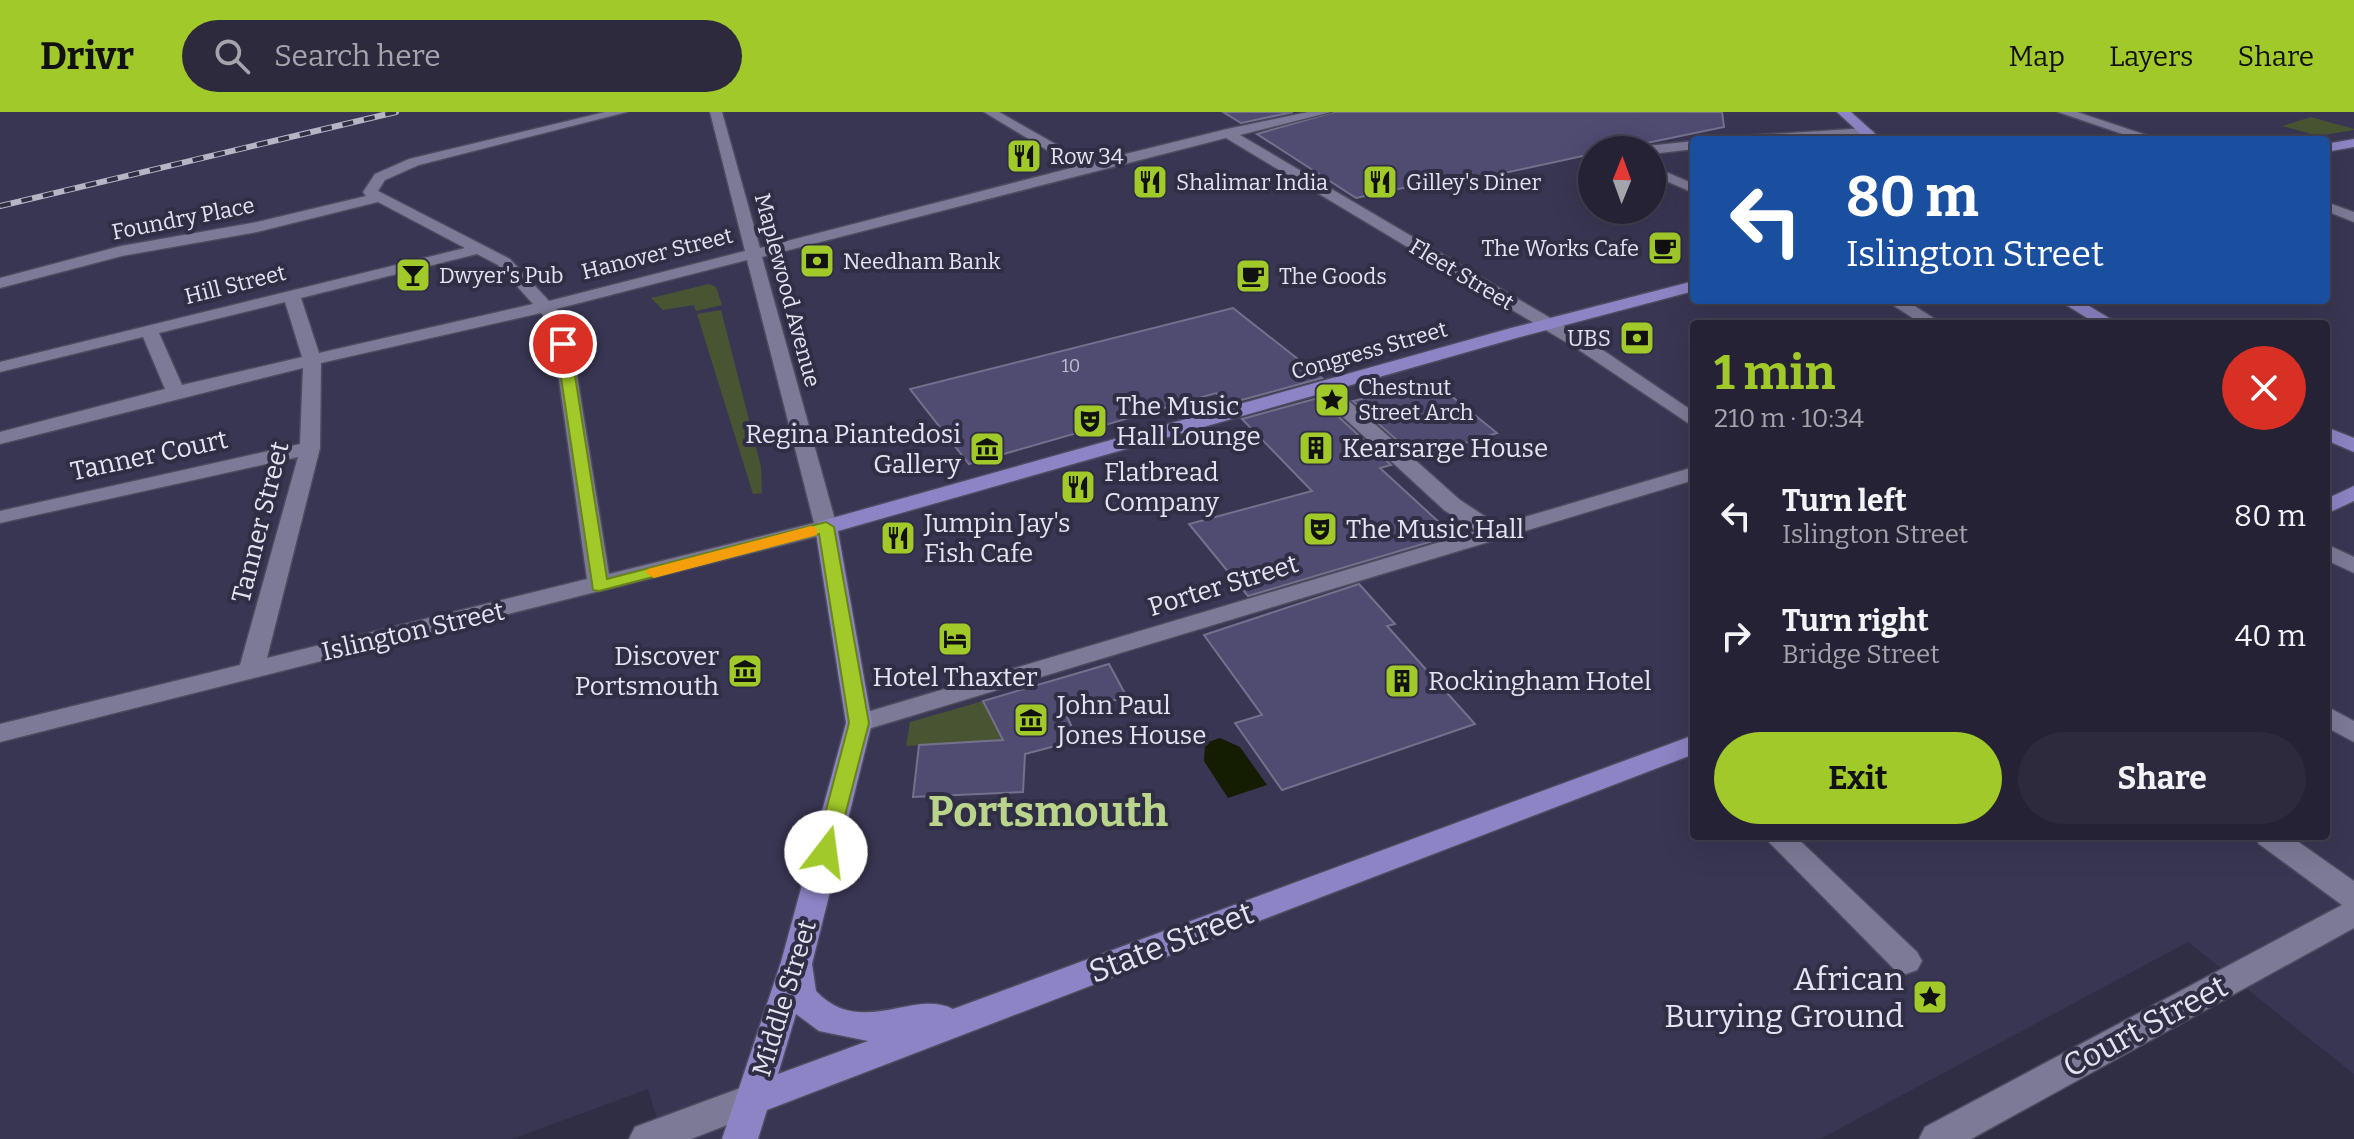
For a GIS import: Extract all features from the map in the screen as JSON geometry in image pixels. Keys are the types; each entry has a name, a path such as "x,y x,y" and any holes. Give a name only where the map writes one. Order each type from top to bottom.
{"main road":[{"path":"1843,112 1871,136"},
{"path":"2330,147 2354,143"},
{"name":"Congress Street","path":"826,527 1690,287"},
{"path":"2073,304 2103,320"},
{"path":"2330,435 2354,446"},
{"path":"2330,506 2354,492"},
{"name":"Middle Street","path":"740,1139 797,962 859,723 826,527"},
{"name":"State Street","path":"754,1099 1690,749"},
{"path":"797,962 801,998 822,1018 860,1027 979,1014"}],"street":[{"path":"599,586 563,344 556,319 504,262 482,248 375,198 370,187 380,177 414,162 621,112"},
{"name":"Maplewood Avenue","path":"716,112 826,527"},
{"path":"990,112 1086,167"},
{"name":"Hanover Street","path":"0,438 175,390 546,305 1086,167 1325,112"},
{"path":"2064,112 2141,136"},
{"name":"Fleet Street","path":"1227,133 1548,325 1690,418"},
{"path":"1666,148 1690,145"},
{"path":"1666,176 1690,187"},
{"name":"Foundry Place","path":"0,283 121,251 257,227 375,198"},
{"path":"2330,208 2354,217"},
{"name":"Hill Street","path":"0,367 482,248"},
{"name":"Tanner Street","path":"251,670 310,448 312,358 291,293"},
{"path":"1900,304 1927,320"},
{"path":"148,328 175,390"},
{"path":"1323,388 1452,505 1496,533"},
{"name":"Tanner Court","path":"0,517 310,448"},
{"name":"Porter Street","path":"859,723 1690,474"},
{"name":"Islington Street","path":"0,733 826,527"},
{"path":"2330,553 2354,566"},
{"path":"2330,718 2354,733"},
{"path":"1781,840 1906,961"},
{"path":"2275,840 2354,897"},
{"name":"Court Street","path":"1937,1139 2354,913"},
{"name":"State Street","path":"647,1139 754,1099"}],"shaded area":[{"path":"0,112 2354,112 2354,1074 2188,942 1820,1139 663,1139 648,1089 512,1139 0,1139"},
{"path":"2311,117 2354,130 2318,136 2282,126"},
{"path":"709,284 716,287 722,305 696,311 694,305 663,310 651,298"},
{"path":"721,310 761,467 762,493 753,494 697,314"},
{"path":"983,701 1003,740 906,746 910,722"},
{"path":"1220,738 1240,747 1267,785 1228,798 1204,761 1205,743"}],"building":[{"path":"1223,112 1293,112 1241,123"},
{"path":"1334,112 1722,112 1724,127 1666,139 1666,136 1578,136 1578,157 1425,190 1417,185 1356,198 1257,134"},
{"path":"1233,308 1322,378 1227,404 1216,393 969,464 910,389"},
{"path":"1434,382 1497,433 1417,458 1353,401"},
{"name":"The Music Hall","path":"1318,398 1391,465 1380,468 1453,535 1248,596 1189,524 1312,491 1242,419"},
{"name":"Rockingham Hotel","path":"1359,584 1395,624 1387,626 1475,724 1282,790 1235,723 1262,715 1204,635"},
{"name":"John Paul Jones House","path":"1109,664 1128,699 1061,704 1078,740 1025,754 1023,792 913,797 919,745 1003,740 983,701"}],"railway":[{"path":"0,206 396,112"}],"slow traffic":[{"path":"654,572 811,531"}],"place":[{"name":"Row 34","path":"1024,156"},
{"name":"Shalimar India","path":"1150,182"},
{"name":"Gilley's Diner","path":"1380,182"},
{"name":"The Works Cafe","path":"1665,248"},
{"name":"Needham Bank","path":"817,261"},
{"name":"Dwyer's Pub","path":"413,275"},
{"name":"The Goods","path":"1253,276"},
{"name":"UBS","path":"1637,338"},
{"name":"Chestnut Street Arch","path":"1332,400"},
{"name":"The Music Hall Lounge","path":"1090,421"},
{"name":"Kearsarge House","path":"1316,448"},
{"name":"Regina Piantedosi Gallery","path":"987,449"},
{"name":"Flatbread Company","path":"1078,487"},
{"name":"The Music Hall","path":"1320,529"},
{"name":"Jumpin Jay's Fish Cafe","path":"898,538"},
{"name":"Hotel Thaxter","path":"955,639"},
{"name":"Discover Portsmouth","path":"745,671"},
{"name":"Rockingham Hotel","path":"1402,681"},
{"name":"John Paul Jones House","path":"1031,720"},
{"name":"African Burying Ground","path":"1930,997"}],"district":[{"name":"Portsmouth","path":"1048,811"}],"route":[{"path":"563,344 599,586 826,527 859,723 826,852"}]}
